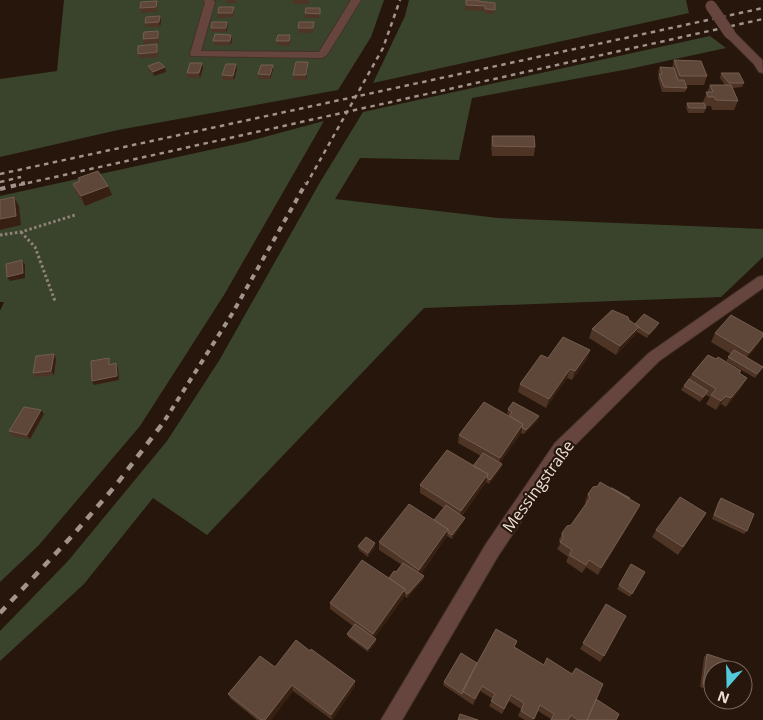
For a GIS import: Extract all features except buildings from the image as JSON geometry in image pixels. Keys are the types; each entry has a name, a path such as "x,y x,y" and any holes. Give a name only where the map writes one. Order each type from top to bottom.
{"street":[{"path":"208,0 210,2 194,54 322,55 356,0"},
{"path":"709,3 730,34 746,49 763,70"},
{"path":"746,49 759,50"},
{"name":"Messingstraße","path":"391,720 492,550 561,448 654,357 763,282"}],"path":[{"path":"0,235 21,232 75,215"},
{"path":"21,232 35,248 55,302"}],"green space":[{"path":"64,0 384,0 371,37 338,90 118,130 0,157 0,79 57,71"},
{"path":"409,0 686,0 689,13 373,83 405,16"},
{"path":"710,36 726,48 629,69 472,98 459,160 360,158 335,199 498,218 763,229 763,257 721,297 424,308 207,535 153,498 84,584 0,661 0,631 68,561 167,441 220,359 319,184 363,112"},
{"path":"324,121 224,295 140,426 39,545 0,582 0,311 4,302 0,302 0,196 246,142"}],"railway":[{"path":"356,97 383,48 400,0"},
{"path":"356,97 763,8"},
{"path":"347,112 763,19"},
{"path":"0,174 356,97"},
{"path":"347,112 356,97"},
{"path":"19,185 347,112"},
{"path":"306,185 347,112"},
{"path":"0,182 21,177"},
{"path":"0,189 25,183"},
{"path":"165,420 232,314 306,183"},
{"path":"0,613 73,535 116,485 166,419"}]}
